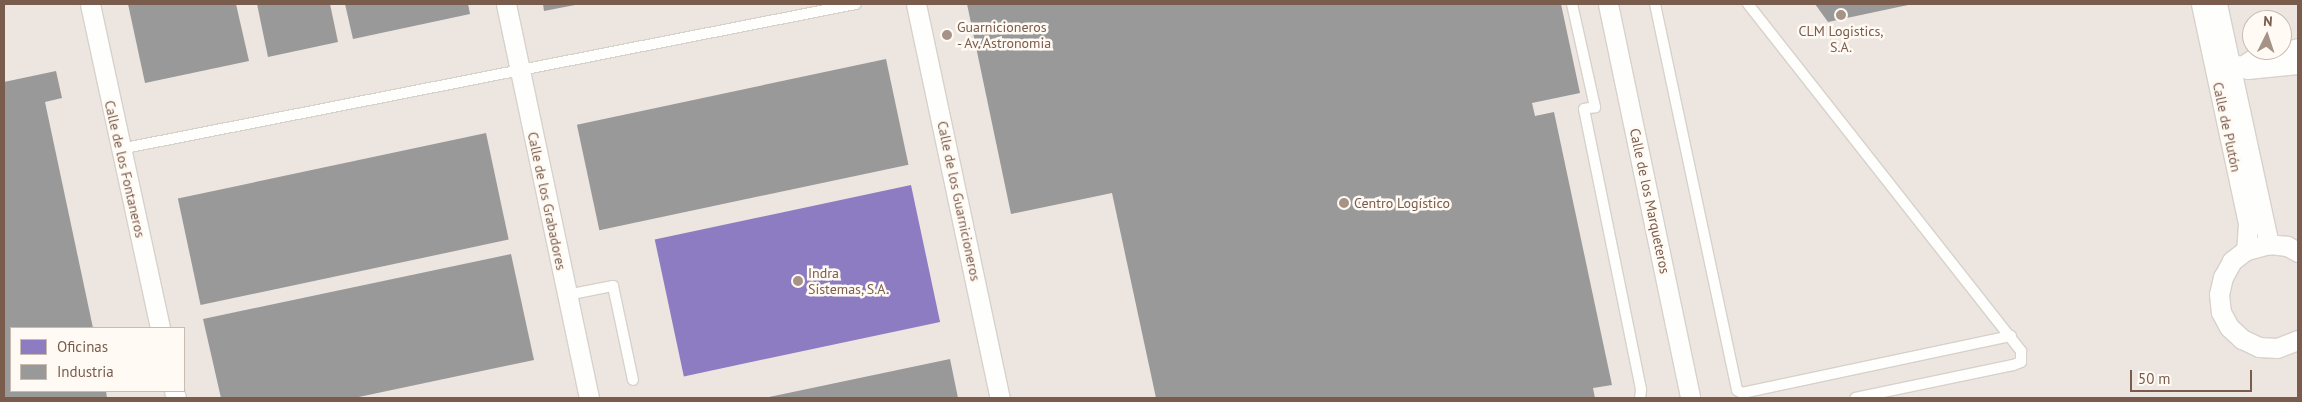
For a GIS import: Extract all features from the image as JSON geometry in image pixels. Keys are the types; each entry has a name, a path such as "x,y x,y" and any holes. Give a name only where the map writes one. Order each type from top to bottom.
{"street":[{"name":"Calle de los Grabadores","path":"506,4 589,398"},
{"name":"Calle de los Guarnicioneros","path":"916,4 1000,398"},
{"name":"Calle de los Marqueteros","path":"1608,4 1690,398"},
{"name":"Calle de los Fontaneros","path":"89,6 160,327"},
{"path":"2210,7 2217,58 2233,69 2274,61"},
{"path":"2210,7 2234,42 2274,61 2298,64"},
{"name":"Calle de Plutón","path":"2210,7 2233,120 2248,224 2246,250"},
{"path":"2233,120 2246,88 2274,61 2298,48"},
{"path":"2233,69 2225,96 2233,120"},
{"name":"Calle de Plutón","path":"2233,120 2269,244"},
{"path":"2298,252 2269,244 2246,250 2232,262 2222,277 2219,294 2221,312 2229,327 2242,340 2259,347 2277,348 2298,340"}],"lane":[{"path":"120,149 856,4"},
{"path":"1572,4 1595,107 1584,109 1641,390 1640,398"},
{"path":"1656,4 1737,390 1742,396 2011,336"},
{"path":"1748,4 2011,336 2022,358 2013,365 1855,398"},
{"path":"567,295 613,286 633,380"}],"shaded area":[{"path":"4,4 2298,4 2298,398 4,398"}],"building: Oficinas":[{"name":"Indra Sistemas, S.A.","path":"911,185 940,322 684,376 655,239"}],"building: Industria":[{"path":"128,4 236,4 249,61 145,83"},
{"path":"257,4 330,4 338,42 268,57"},
{"path":"345,4 468,4 470,14 353,39"},
{"path":"543,4 575,4 575,5 544,11"},
{"name":"Centro Logístico","path":"967,4 1561,4 1580,93 1532,103 1535,116 1554,112 1612,385 1593,388 1595,398 1156,398 1112,193 1011,214"},
{"name":"CLM Logistics, S.A.","path":"1815,4 1908,4 1908,5 1828,22"},
{"path":"886,59 908,165 599,230 577,125"},
{"path":"56,71 62,98 45,102 93,327 10,327 10,392 106,392 107,398 4,398 4,82"},
{"path":"486,133 509,240 201,305 178,198"},
{"path":"511,254 534,360 354,398 221,398 203,319"},
{"path":"950,359 958,398 769,398 769,397"}],"place":[{"name":"CLM Logistics, S.A.","path":"1841,15"},
{"name":"Guarnicioneros - Av. Astronomia","path":"947,35"},
{"name":"Centro Logístico","path":"1344,203"},
{"name":"Indra Sistemas, S.A.","path":"798,281"}]}
